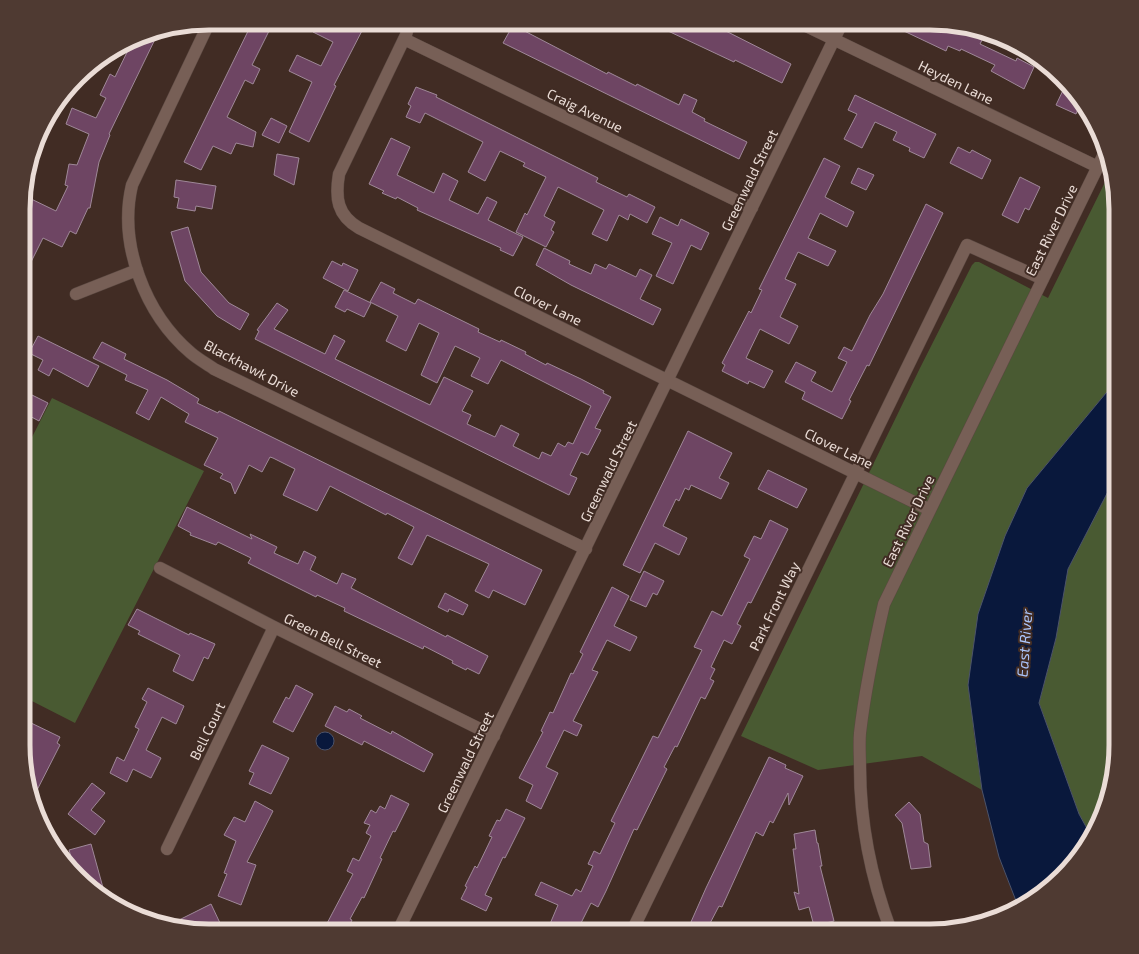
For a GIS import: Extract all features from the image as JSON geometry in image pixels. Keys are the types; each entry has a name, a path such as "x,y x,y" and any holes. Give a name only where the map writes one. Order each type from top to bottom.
{"street":[{"name":"Blackhawk Drive","path":"206,30 132,185 128,203 128,228 140,280 151,302 168,328 191,353 214,369 586,549"},
{"name":"Clover Lane","path":"407,30 404,39 339,174 338,198 344,217 359,228 930,510"},
{"name":"Heyden Lane","path":"814,30 1098,167"},
{"name":"Greenwald Street","path":"401,924 839,30"},
{"name":"Craig Avenue","path":"404,39 752,208"},
{"name":"East River Drive","path":"888,924 882,906 867,848 860,792 860,735 871,662 884,604 1102,159"},
{"name":"Park Front Way","path":"635,924 967,244 1043,280"},
{"path":"76,294 137,270"},
{"name":"Green Bell Street","path":"160,568 274,627 494,736"},
{"name":"Bell Court","path":"168,849 274,627"}],"green space":[{"path":"1106,179 1109,197 1109,389 1027,488 973,727 982,790 922,756 818,770 741,736 920,368 972,265 975,262 979,262 1048,298"},
{"path":"52,398 204,471 75,723 30,700 30,441"},
{"path":"1109,489 1109,757 1106,780 1100,803 1088,830 1079,814 1039,703 1056,638 1067,569"}],"water":[{"name":"East River","path":"1109,389 1109,490 1068,569 1056,638 1039,703 1079,814 1088,830 1079,845 1057,872 1030,894 1016,902 999,857 982,790 968,685 978,614 1005,536 1027,488"},
{"path":"325,732 331,735 334,741 331,747 325,750 319,747 316,741 319,735"}],"building":[{"path":"249,30 270,30 252,65 260,69 253,84 245,80 227,117 256,132 253,147 236,143 231,154 213,146 201,170 184,162"},
{"path":"314,30 362,30 334,85 336,86 309,142 289,132 312,82 289,71 297,55 321,66 333,42 313,32"},
{"path":"510,30 523,30 607,74 608,72 636,86 637,84 679,105 684,94 697,100 692,112 705,119 704,121 747,142 739,159 503,43"},
{"path":"666,30 724,30 791,64 782,83 735,60 734,62"},
{"path":"902,30 942,30 965,33 983,38 980,44 1016,61 1017,58 1034,67 1024,89 991,71 995,65 961,49 960,51 948,46 946,51"},
{"path":"156,38 109,134 110,135 99,162 90,208 88,208 76,234 70,231 62,247 43,238 30,264 30,198 56,211 68,186 65,185 69,164 77,165 89,134 66,124 72,108 96,118 106,98 100,95 110,74 115,77 129,49"},
{"path":"416,87 437,95 436,97 598,178 596,182 627,197 629,194 655,207 647,223 630,214 628,220 619,215 607,241 592,234 604,210 558,187 544,216 555,222 551,230 554,232 546,247 516,232 525,213 527,215 546,177 523,166 525,163 500,151 485,181 468,172 483,142 425,113 420,123 406,117 411,106 408,104"},
{"path":"1063,89 1079,108 1076,114 1056,105"},
{"path":"855,95 936,134 924,158 909,151 910,148 893,140 897,132 875,122 862,148 844,139 857,114 848,110"},
{"path":"271,118 287,126 279,143 262,135"},
{"path":"391,138 410,147 397,175 434,193 443,173 458,181 449,200 478,214 487,197 497,202 488,220 523,237 513,256 500,250 501,248 417,210 418,208 397,197 396,199 382,193 384,191 369,184"},
{"path":"958,147 970,153 972,150 991,160 982,179 950,163"},
{"path":"277,154 299,158 294,185 274,175"},
{"path":"824,158 840,166 825,197 854,212 847,227 820,213 808,238 836,251 828,266 798,252 785,279 796,284 780,317 798,326 789,344 760,329 746,358 773,371 764,388 749,381 748,384 722,371 725,365 722,363 749,311 751,313 762,290 759,289"},
{"path":"858,168 874,175 866,190 851,183"},
{"path":"1020,177 1040,187 1029,210 1025,208 1018,223 1002,215"},
{"path":"176,180 216,186 212,209 196,206 195,211 177,208 179,198 174,197"},
{"path":"926,204 943,213 869,366 867,365 849,400 851,401 842,419 802,399 805,392 785,382 796,362 816,372 811,381 832,392 847,362 838,358 844,347 852,351 870,315 883,294"},
{"path":"660,217 678,226 681,219 709,233 701,250 691,245 673,284 656,276 672,243 652,234"},
{"path":"188,227 201,272 229,303 249,314 240,330 217,316 185,281 171,232"},
{"path":"544,248 570,261 569,264 591,274 595,264 606,269 609,264 636,277 640,269 652,275 640,299 661,309 653,325 571,285 536,265"},
{"path":"332,261 342,266 343,263 358,270 348,291 323,278"},
{"path":"381,282 395,289 393,293 415,304 418,299 479,329 478,332 500,342 501,340 526,352 525,354 546,365 547,363 581,379 604,391 603,393 611,397 595,428 601,430 588,455 581,452 570,475 577,478 569,495 255,339 259,331 257,330 277,303 288,310 274,329 325,354 334,335 345,341 335,359 430,405 444,377 473,391 462,411 471,415 467,424 495,437 501,425 519,434 513,446 539,459 542,452 551,456 558,443 565,447 568,442 573,444 591,406 501,360 488,384 471,376 480,358 455,346 437,383 421,375 439,333 419,323 406,351 386,341 398,316 370,302"},
{"path":"344,290 371,303 364,317 347,309 345,312 335,307"},
{"path":"38,336 99,366 88,387 53,368 49,376 38,370 43,360 30,354"},
{"path":"102,342 126,354 124,359 167,380 199,399 197,403 218,413 219,411 542,570 525,605 493,590 489,598 475,591 489,564 427,535 412,565 398,558 414,527 387,513 386,515 330,486 317,511 283,495 295,469 273,458 270,457 262,472 249,465 235,494 231,483 220,478 223,474 204,465 218,438 185,422 189,414 161,397 149,420 136,413 148,390 125,380 127,375 93,358"},
{"path":"30,394 48,403 39,421 30,416"},
{"path":"688,431 732,453 719,478 729,483 721,499 691,485 689,490 685,488 679,501 676,499 663,526 687,538 679,555 655,543 640,573 623,565"},
{"path":"768,470 807,489 797,508 758,489"},
{"path":"187,507 252,539 250,534 277,547 274,553 298,564 304,551 316,557 310,570 337,584 342,573 356,579 351,588 446,637 447,635 488,656 479,674 467,668 466,670 452,663 453,661 424,646 423,649 344,611 345,608 317,595 316,597 248,563 251,558 218,542 216,545 190,535 191,533 178,526"},
{"path":"770,520 788,529 751,603 748,602 737,624 741,626 732,644 724,640 711,667 715,669 710,679 714,681 705,699 701,697 677,747 675,746 664,767 667,769 637,830 634,829 598,907 591,903 580,924 550,924 558,905 535,895 541,882 572,896 576,889 581,892 593,866 588,864 594,851 600,854 615,823 611,821 653,736 658,738 702,650 694,647 712,611 722,616 750,559 744,556 754,536 761,539"},
{"path":"644,571 664,581 657,595 653,593 646,607 630,600"},
{"path":"612,587 629,596 614,626 637,637 630,651 607,640 592,670 598,672 573,721 582,725 577,736 564,730 546,767 558,773 541,809 526,801 533,785 519,778 543,732 541,731 550,712 553,713 571,673 573,674 583,654 580,652"},
{"path":"445,593 468,605 463,615 449,609 448,612 438,607"},
{"path":"137,609 189,635 190,633 215,644 208,659 204,657 193,681 173,671 180,655 138,634 140,631 128,625"},
{"path":"296,685 313,694 293,732 273,722 286,697 289,699"},
{"path":"148,688 184,706 176,724 162,717 146,750 161,758 151,778 133,769 127,782 110,773 117,757 124,761 139,729 135,727 147,702 142,699"},
{"path":"335,706 347,712 349,709 362,716 360,718 391,734 392,731 433,754 424,772 364,741 362,745 325,726"},
{"path":"30,722 60,737 57,743 60,745 36,792 30,757"},
{"path":"262,745 289,758 271,794 249,784 254,773 249,771"},
{"path":"769,757 786,765 785,768 803,776 789,805 788,793 773,823 770,821 763,836 756,832 722,907 719,906 710,924 690,924"},
{"path":"92,783 105,793 91,810 105,821 95,835 68,814"},
{"path":"391,795 409,804 395,832 393,831 380,858 382,859 364,898 362,897 350,919 352,920 350,924 327,924 353,874 347,871 353,858 359,861 371,836 366,833 370,825 364,823 371,810 376,813 380,806 385,809"},
{"path":"255,801 273,811 247,862 256,865 241,905 218,896 227,874 224,873 236,841 224,835 234,817 245,822"},
{"path":"909,802 920,814 924,842 928,844 931,867 911,869 902,823 895,815"},
{"path":"506,809 525,818 505,858 503,857 485,895 492,898 486,911 461,899 467,887 465,886 475,866 477,868 492,837 489,836 497,820 500,821"},
{"path":"815,830 822,866 820,866 834,921 822,924 813,924 809,907 799,910 794,892 799,894 793,849 796,849 794,834"},
{"path":"91,844 104,890 82,872 74,863 69,850"},
{"path":"211,904 220,923 197,924 177,921"}]}
